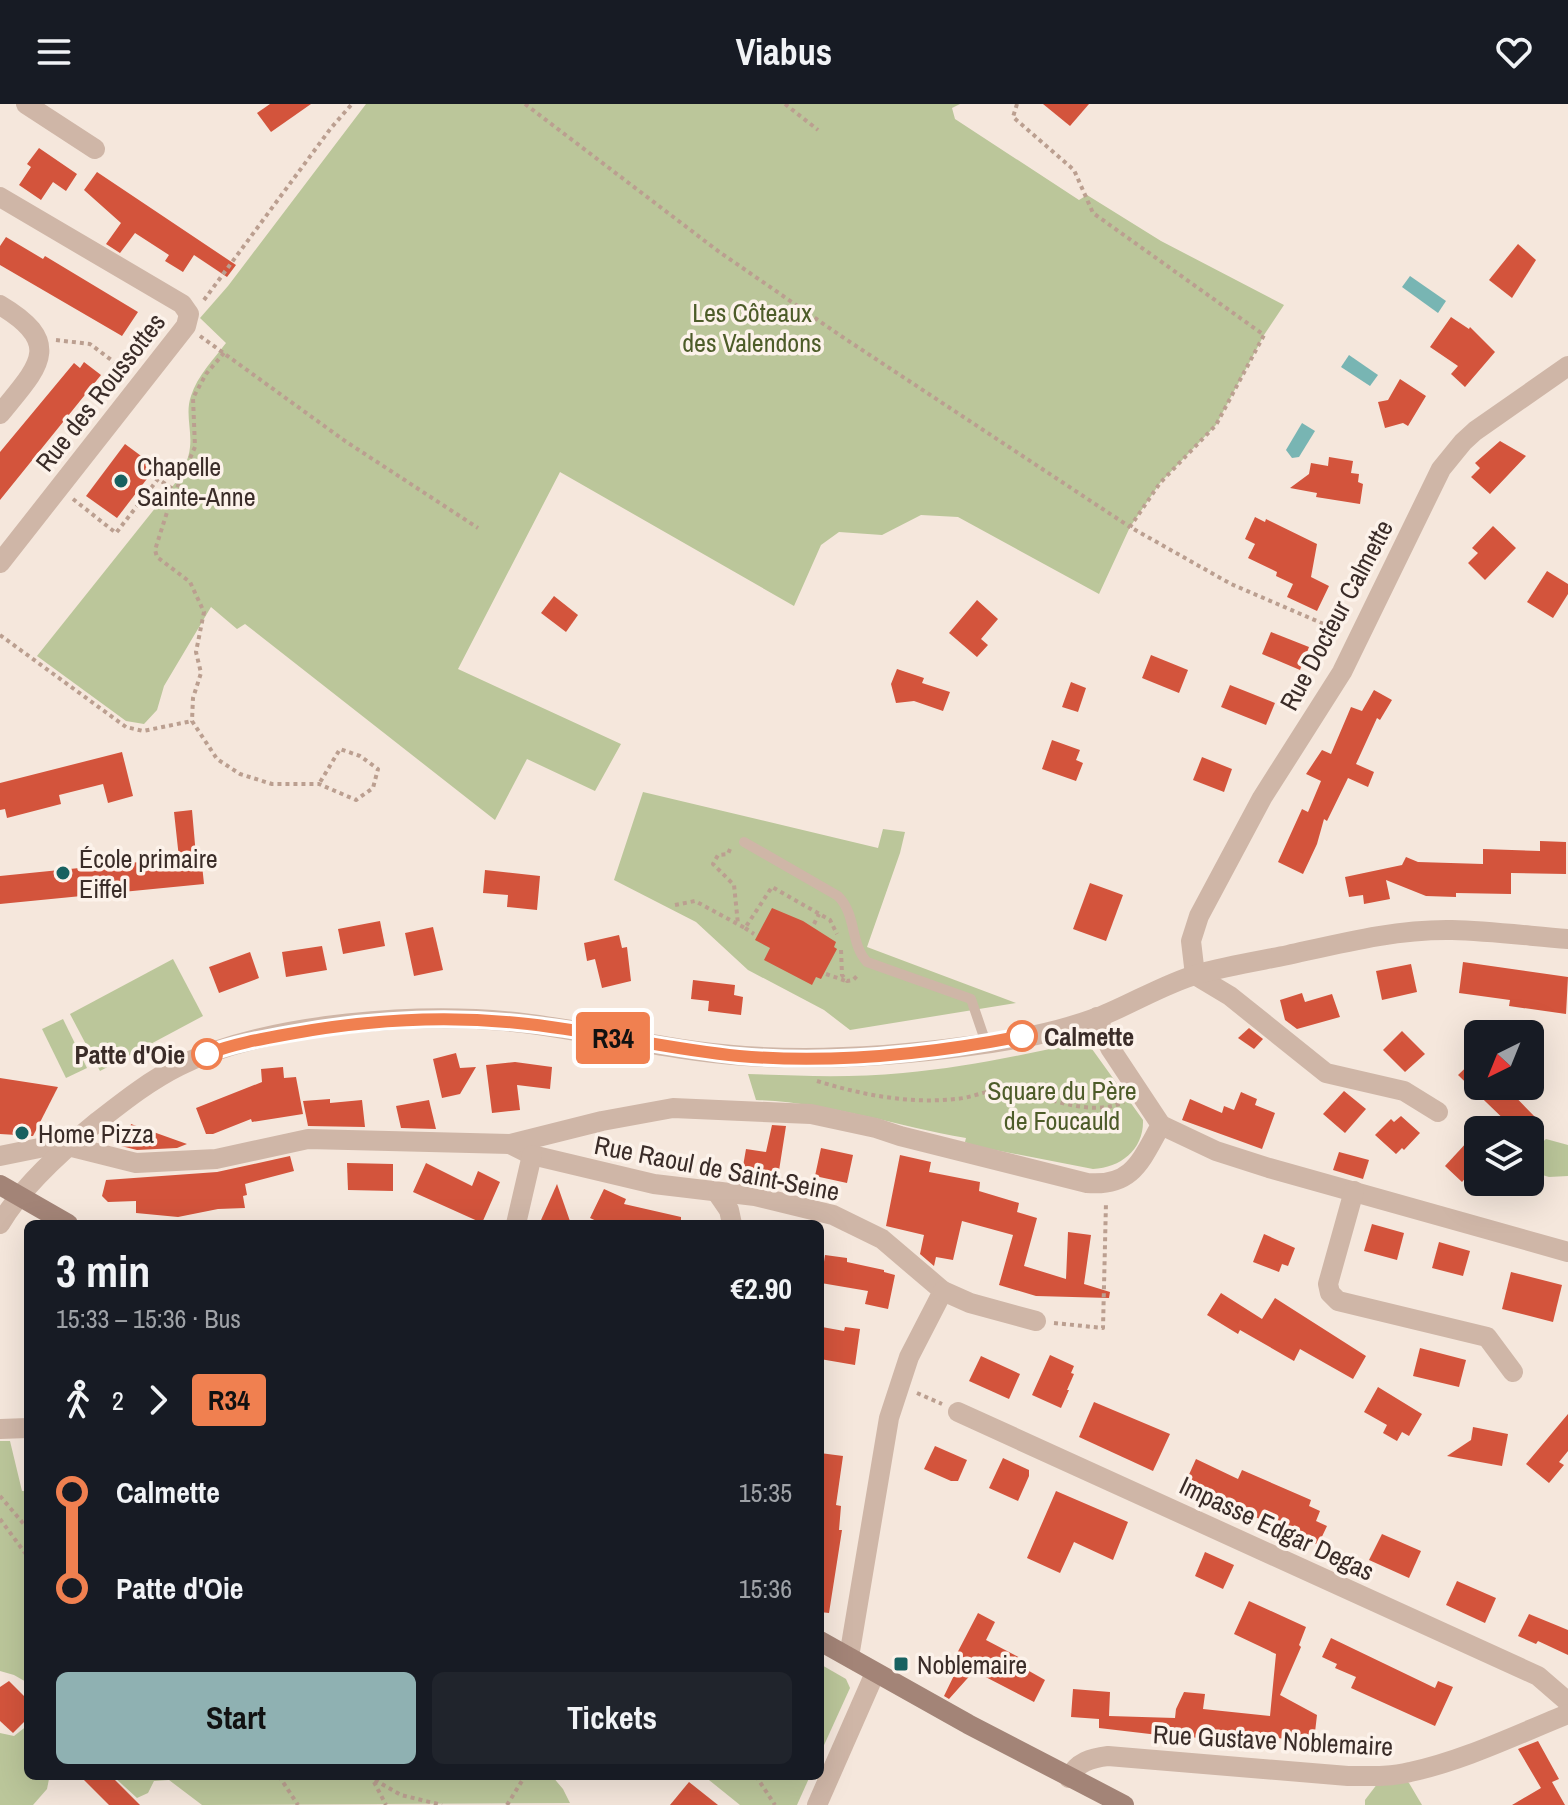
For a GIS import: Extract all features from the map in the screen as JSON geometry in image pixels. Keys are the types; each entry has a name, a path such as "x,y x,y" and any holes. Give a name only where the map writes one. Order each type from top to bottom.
{"main road":[{"path":"0,1185 60,1219"},
{"path":"824,1643 1124,1805"}],"street":[{"path":"26,104 95,149"},
{"name":"Rue des Roussottes","path":"0,197 182,304 189,314 186,326 0,563"},
{"path":"0,305 26,322 39,338 38,359 30,377 0,414"},
{"name":"Rue Docteur Calmette","path":"1195,975 1191,941 1199,916 1262,798 1329,694 1359,639 1432,485 1451,454 1475,431 1568,366"},
{"path":"1,1221 71,1144 130,1094 197,1058 264,1039 371,1022 460,1019 519,1023 667,1047 785,1058 882,1055 986,1043 1097,1017 1195,975 1380,935 1451,930 1568,939"},
{"path":"1195,975 1230,996 1326,1073 1404,1091 1438,1112"},
{"path":"1097,1017 1110,1048 1161,1125 1216,1151 1568,1252"},
{"path":"0,1156 71,1144 136,1163 216,1159 308,1139 510,1144 602,1121 673,1108 811,1114 1087,1183 1107,1184 1127,1176 1136,1168 1161,1125"},
{"name":"Rue Raoul de Saint-Seine","path":"510,1144 532,1155 654,1184 755,1196 833,1215 889,1244 943,1291 970,1303 1036,1321"},
{"path":"517,1220 532,1155"},
{"path":"1354,1191 1328,1284 1333,1297 1338,1301 1487,1337 1513,1372"},
{"path":"718,1194 729,1210 731,1220"},
{"path":"849,1657 889,1418 898,1385 922,1329 943,1291"},
{"name":"Impasse Edgar Degas","path":"958,1412 1538,1676 1568,1702"},
{"path":"0,1429 24,1428"},
{"path":"817,1805 875,1673"},
{"name":"Rue Gustave Noblemaire","path":"1069,1778 1079,1765 1093,1758 1108,1756 1348,1776 1409,1773 1568,1714"}],"lane":[{"path":"744,842 838,896 847,905 860,955 867,962 971,999 986,1043"}],"path":[{"path":"352,104 331,128 186,326 345,441 478,528"},
{"path":"525,104 718,251 828,328 1130,527 1231,584 1359,639"},
{"path":"785,104 818,130"},
{"path":"1017,104 1013,117 1074,170 1093,213 1264,335 1216,425 1160,483 1130,527"},
{"path":"39,338 90,344 140,383"},
{"path":"224,353 206,374 193,398 195,447 155,550 157,557 190,582 204,612 196,652 201,673 193,698 192,721 217,759 240,774 272,784 319,784 356,800 373,788 378,769 360,756 340,749 319,784"},
{"path":"58,488 116,533 158,479 176,491"},
{"path":"0,635 126,727 143,731 192,721"},
{"path":"739,925 734,885 713,864 718,855 728,854 735,840 744,842"},
{"path":"745,928 772,887 830,920 841,941 842,975 847,981"},
{"path":"675,905 695,901 754,934"},
{"path":"814,924 819,914"},
{"path":"826,930 830,920"},
{"path":"826,974 853,980 867,962"},
{"path":"817,1081 882,1098 954,1100 999,1090 1029,1093 1094,1109 1116,1106 1139,1092"},
{"path":"1036,1321 1103,1328 1107,1184"},
{"path":"898,1385 958,1412"},
{"path":"0,1496 24,1524"},
{"path":"0,1519 24,1552"},
{"path":"282,1780 298,1805"},
{"path":"373,1780 386,1805"},
{"path":"373,1780 401,1795 442,1805"},
{"path":"507,1805 523,1780"},
{"path":"759,1780 775,1805"}],"green space":[{"name":"Les Côteaux des Valendons","path":"366,104 960,104 952,108 955,119 1079,200 1087,195 1161,241 1284,305 1264,335 1216,425 1160,483 1130,527 1099,594 958,517 921,515 882,535 839,532 821,545 794,606 560,472 458,669 621,744 595,791 527,759 495,820 245,624 237,629 211,607 164,686 157,710 144,724 126,721 37,656 176,482 185,465 190,447 191,396 226,343 200,318 228,286"},
{"path":"643,792 878,848 883,829 905,832 867,947 1016,1003 850,1030 824,1010 748,970 696,922 614,880"},
{"path":"173,959 203,1016 100,1071 70,1014"},
{"path":"63,1019 87,1068 66,1078 42,1029"},
{"name":"Square du Père de Foucauld","path":"1087,1044 1092,1049 1143,1120 1140,1140 1135,1148 1121,1161 1103,1168 1093,1169 974,1146 965,1142 966,1138 836,1110 756,1100 748,1074 845,1076 903,1073 968,1065"},
{"path":"1544,1141 1568,1145 1568,1176 1544,1176"},
{"path":"0,1441 10,1441 24,1491 24,1681 0,1671"},
{"path":"824,1666 846,1679 850,1688 824,1745"},
{"path":"24,1728 24,1780 49,1780 47,1789 33,1805 0,1805 0,1733 14,1736"},
{"path":"1396,1773 1409,1783 1422,1805 1365,1805 1365,1800 1384,1775"},
{"path":"117,1780 169,1780 154,1781 148,1793 137,1798"},
{"path":"169,1780 555,1780 570,1803 202,1805"},
{"path":"709,1780 808,1780 797,1805 740,1805"}],"water":[{"path":"1410,276 1446,301 1438,313 1402,287"},
{"path":"1349,355 1378,375 1370,386 1341,367"},
{"path":"1302,423 1315,431 1299,457 1292,458 1286,450"}],"building":[{"path":"270,104 311,104 271,132 257,113"},
{"path":"1043,104 1089,104 1070,126"},
{"path":"39,148 77,174 66,191 53,182 41,200 19,185 31,167 27,164"},
{"path":"97,172 236,265 227,277 194,255 183,272 165,261 169,255 135,233 120,253 106,244 121,223 84,190"},
{"path":"6,237 43,259 45,256 138,312 122,336 0,265 0,246"},
{"path":"1518,244 1536,260 1512,298 1489,280"},
{"path":"1451,317 1470,327 1495,352 1465,387 1451,374 1458,366 1430,347"},
{"path":"84,362 101,375 0,500 0,452 74,363 80,368"},
{"path":"1400,379 1426,396 1408,426 1403,423 1385,428 1378,402 1388,400"},
{"path":"1500,441 1526,456 1490,494 1471,477 1480,468 1475,463"},
{"name":"Chapelle Sainte-Anne","path":"125,444 156,467 117,518 86,496"},
{"path":"1329,457 1353,461 1351,473 1359,474 1358,482 1363,484 1360,504 1316,497 1317,493 1290,488 1309,474 1311,463 1328,466"},
{"path":"1255,517 1265,522 1266,519 1317,544 1311,577 1329,586 1317,611 1287,597 1293,584 1248,558 1255,544 1245,539"},
{"path":"1493,526 1516,548 1485,580 1468,563 1478,553 1472,548"},
{"path":"1547,571 1568,584 1568,594 1553,618 1527,602"},
{"path":"554,596 578,615 566,632 541,613"},
{"path":"977,600 998,619 981,639 988,645 977,657 949,633"},
{"path":"1271,632 1309,647 1300,670 1262,654"},
{"path":"1151,655 1188,670 1179,693 1142,678"},
{"path":"897,669 924,678 922,683 950,692 943,711 914,701 896,703 891,684"},
{"path":"1071,682 1086,688 1078,712 1062,707"},
{"path":"1230,685 1275,703 1266,725 1221,707"},
{"path":"1374,690 1392,700 1380,720 1377,718 1356,764 1374,772 1368,787 1348,778 1327,821 1324,819 1303,874 1278,862 1302,809 1308,812 1321,781 1306,774 1322,750 1331,754 1351,707 1362,711"},
{"path":"1052,740 1080,750 1076,760 1083,763 1076,781 1042,769"},
{"path":"122,752 133,796 108,803 103,784 59,795 61,804 7,818 5,809 0,810 0,783"},
{"path":"1202,757 1232,769 1224,792 1193,780"},
{"path":"192,810 196,856 201,855 204,884 0,904 0,876 179,858 174,812"},
{"path":"1540,841 1566,842 1566,874 1511,873 1511,894 1426,896 1386,880 1390,899 1364,904 1363,895 1349,897 1345,877 1402,865 1406,857 1418,862 1483,864 1483,849 1540,851"},
{"path":"485,870 540,876 537,910 507,907 508,895 483,893"},
{"path":"1090,883 1123,895 1106,941 1073,929"},
{"path":"772,908 803,921 836,942 834,947 837,949 821,979 816,977 812,985 764,960 770,948 755,940"},
{"path":"380,921 385,946 343,954 338,929"},
{"path":"433,927 443,970 414,976 405,933"},
{"path":"619,935 622,948 627,947 631,981 602,988 595,959 587,961 584,943"},
{"path":"322,946 327,970 286,977 282,952"},
{"path":"250,952 259,978 219,993 209,967"},
{"path":"1463,962 1568,977 1566,1014 1509,1006 1510,1000 1459,993"},
{"path":"1411,964 1417,992 1382,1000 1376,971"},
{"path":"693,980 735,985 734,995 743,997 741,1015 708,1011 709,1001 691,999"},
{"path":"1302,993 1305,1002 1332,994 1340,1017 1297,1029 1285,1020 1280,1000"},
{"path":"1249,1028 1263,1039 1254,1049 1238,1038"},
{"path":"1402,1031 1425,1054 1405,1072 1383,1050"},
{"path":"456,1053 460,1068 476,1067 460,1094 442,1098 433,1059"},
{"path":"515,1062 552,1067 550,1089 517,1085 520,1110 492,1113 486,1065"},
{"path":"283,1067 284,1078 296,1077 303,1114 252,1122 251,1119 206,1134 196,1108 262,1082 261,1069"},
{"path":"0,1078 58,1087 33,1136 0,1134"},
{"path":"1344,1091 1366,1109 1345,1133 1323,1114"},
{"path":"1241,1092 1257,1099 1255,1105 1275,1113 1262,1149 1182,1120 1190,1099 1222,1113 1224,1106 1234,1110"},
{"path":"330,1099 330,1103 362,1100 365,1127 308,1126 303,1101"},
{"path":"429,1100 436,1129 401,1128 396,1106"},
{"path":"1484,1100 1519,1100 1534,1116 1500,1116"},
{"path":"1401,1116 1420,1133 1396,1154 1375,1135 1391,1119 1394,1122"},
{"path":"131,1124 187,1144 177,1148 137,1150 121,1146 119,1133 130,1130"},
{"path":"772,1125 786,1126 778,1177 742,1172 746,1149 766,1152"},
{"path":"1464,1145 1462,1182 1445,1166"},
{"path":"821,1148 853,1155 847,1183 815,1176"},
{"path":"1339,1152 1369,1160 1363,1179 1333,1170"},
{"path":"900,1155 931,1162 929,1172 980,1182 979,1191 1019,1203 1017,1212 1037,1218 1024,1266 1066,1279 1068,1232 1091,1235 1084,1284 1110,1292 1109,1298 1036,1296 999,1285 1013,1235 962,1221 953,1260 936,1257 934,1266 920,1254 924,1235 886,1226"},
{"path":"290,1156 294,1171 245,1184 245,1208 218,1209 178,1217 136,1213 136,1201 108,1202 102,1196 106,1180 217,1172"},
{"path":"347,1163 393,1164 393,1191 348,1190"},
{"path":"426,1163 472,1186 478,1171 500,1182 483,1220 475,1220 413,1192"},
{"path":"557,1184 570,1220 541,1220"},
{"path":"604,1189 626,1199 624,1204 681,1217 681,1220 594,1220 590,1218"},
{"path":"1372,1224 1404,1233 1397,1260 1364,1251"},
{"path":"1264,1234 1295,1248 1288,1266 1282,1264 1279,1272 1253,1262"},
{"path":"1439,1242 1470,1251 1463,1276 1432,1268"},
{"path":"825,1255 847,1258 847,1262 895,1275 888,1309 865,1304 868,1291 824,1284"},
{"path":"1511,1272 1562,1285 1553,1322 1502,1309"},
{"path":"1221,1293 1262,1319 1275,1298 1366,1356 1353,1379 1300,1349 1294,1361 1207,1315"},
{"path":"824,1327 844,1331 845,1327 860,1329 855,1365 824,1360"},
{"path":"1420,1348 1466,1360 1459,1387 1413,1376"},
{"path":"1050,1355 1074,1366 1061,1408 1032,1395"},
{"path":"981,1356 1020,1374 1009,1399 969,1381"},
{"path":"1378,1387 1422,1414 1409,1436 1402,1432 1397,1441 1383,1433 1387,1425 1364,1412"},
{"path":"1094,1402 1170,1434 1153,1471 1079,1437"},
{"path":"1568,1414 1568,1451 1559,1462 1564,1465 1549,1483 1526,1464"},
{"path":"1473,1427 1508,1434 1502,1466 1447,1456 1471,1440"},
{"path":"935,1446 967,1460 958,1481 924,1469"},
{"path":"824,1454 843,1456 836,1505 841,1506 839,1530 842,1530 829,1613 824,1612"},
{"path":"1003,1458 1029,1470 1018,1501 989,1488"},
{"path":"1196,1459 1238,1479 1242,1470 1311,1500 1309,1506 1320,1511 1316,1521 1327,1526 1318,1545 1206,1495 1209,1490 1187,1479"},
{"path":"1056,1491 1128,1522 1113,1560 1074,1542 1060,1573 1027,1558"},
{"path":"1382,1534 1421,1551 1409,1578 1369,1560"},
{"path":"1205,1552 1234,1565 1223,1589 1195,1576"},
{"path":"1457,1581 1496,1598 1485,1623 1446,1605"},
{"path":"1249,1601 1306,1627 1299,1645 1301,1647 1280,1695 1317,1715 1314,1741 1214,1733 1213,1739 1150,1734 1099,1728 1099,1719 1071,1717 1073,1689 1110,1692 1109,1716 1175,1718 1184,1692 1205,1694 1203,1709 1270,1716 1276,1654 1234,1634"},
{"path":"978,1613 995,1622 986,1640 1026,1661 1022,1667 1045,1680 1034,1702 974,1671 949,1699 944,1696 960,1663 953,1661"},
{"path":"1529,1614 1568,1630 1568,1655 1538,1641 1536,1644 1518,1636"},
{"path":"1331,1638 1435,1688 1438,1681 1453,1687 1435,1726 1351,1688 1356,1677 1335,1668 1337,1664 1322,1657"},
{"path":"9,1681 24,1696 24,1722 13,1733 0,1721 0,1687"},
{"path":"1538,1741 1559,1779 1552,1782 1565,1805 1512,1805 1541,1788 1518,1749"},
{"path":"84,1780 115,1780 140,1805 109,1805"},
{"path":"689,1782 718,1805 670,1805"}],"bus line":[{"name":"R34","path":"207,1054 323,1028 405,1020 460,1019 519,1023 667,1047 785,1058 918,1052 1022,1036"}],"place":[{"name":"Chapelle Sainte-Anne","path":"121,481"},
{"name":"École primaire Eiffel","path":"63,873"},
{"name":"Calmette","path":"1022,1036"},
{"name":"Patte d'Oie","path":"207,1054"},
{"name":"Home Pizza","path":"22,1133"},
{"name":"Noblemaire","path":"901,1664"}]}
